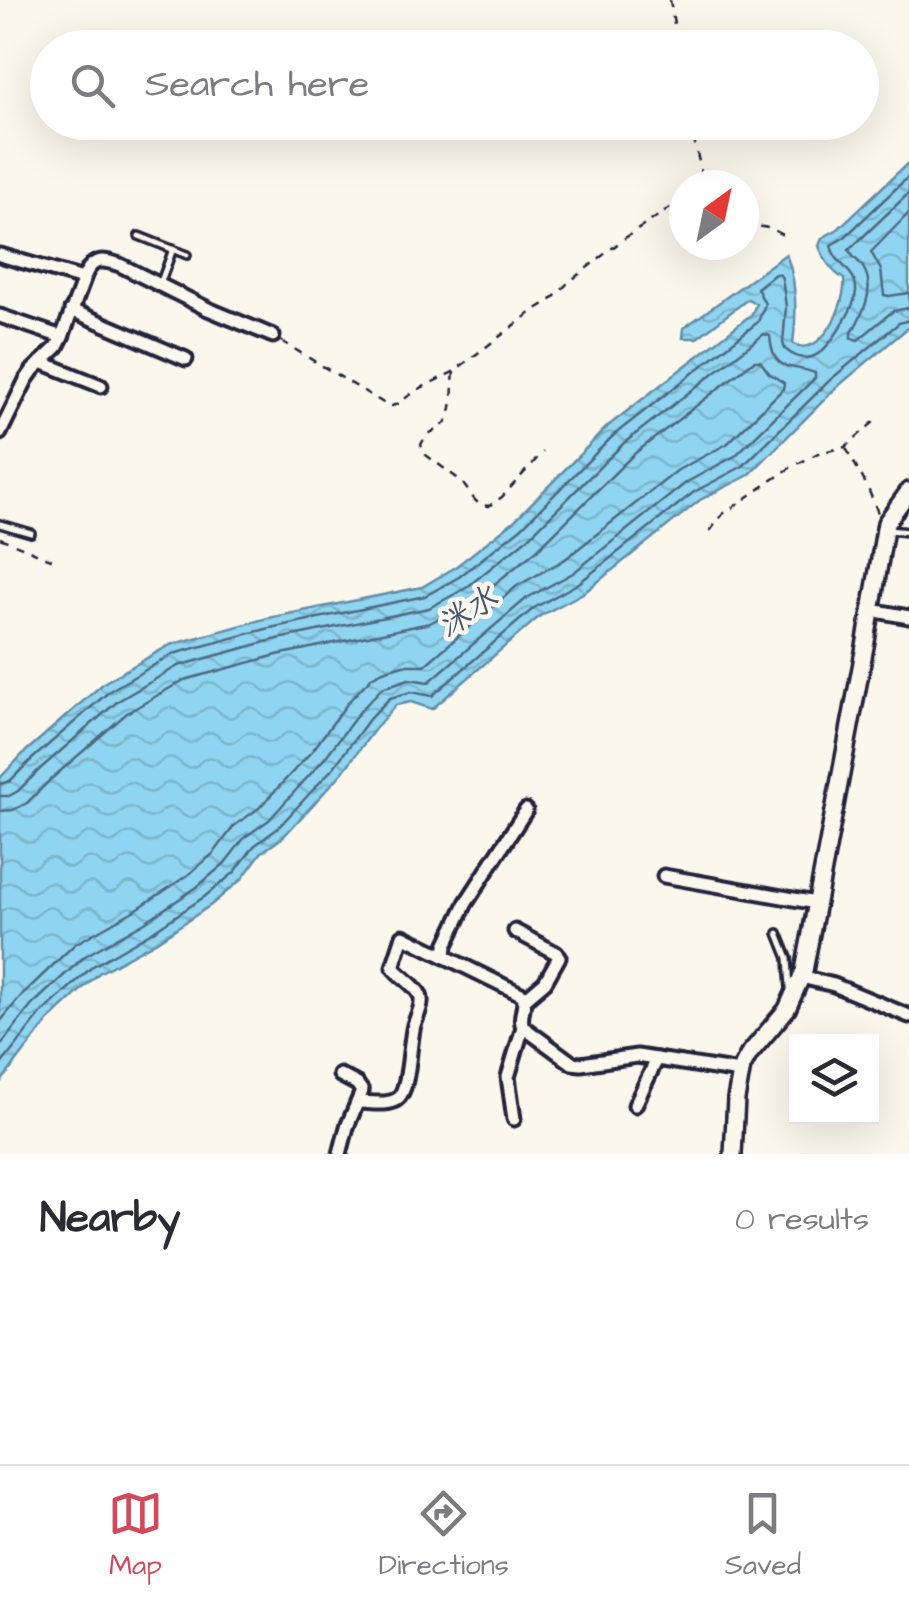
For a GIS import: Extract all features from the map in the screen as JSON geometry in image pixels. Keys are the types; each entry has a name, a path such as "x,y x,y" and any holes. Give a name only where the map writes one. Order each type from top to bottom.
{"street":[{"path":"0,255 83,279"},
{"path":"0,433 26,380 62,337 90,264 105,260 120,265 273,336"},
{"path":"71,310 186,359"},
{"path":"0,316 62,337"},
{"path":"41,362 101,386"},
{"path":"733,1154 740,1072 749,1054 791,1002 801,977 885,529 889,517 909,491"},
{"path":"871,610 909,618"},
{"path":"445,956 446,945 466,903 526,810"},
{"path":"664,876 816,902"},
{"path":"515,932 559,956 545,982 525,999 521,1022 572,1063 636,1056 740,1072"},
{"path":"359,1102 396,1100 408,1077 409,1042 422,1001 419,992 392,967 403,936 525,999"},
{"path":"801,977 834,985 909,1016"},
{"path":"514,1119 508,1077 523,1027"},
{"path":"635,1105 657,1059"},
{"path":"340,1075 362,1091 340,1154"}],"lane":[{"path":"139,236 188,254"},
{"path":"160,286 173,249"},
{"path":"0,524 31,533"},
{"path":"885,529 909,532"},
{"path":"778,934 788,958 791,1002"}],"path":[{"path":"670,0 675,30"},
{"path":"693,140 699,170"},
{"path":"273,336 392,406 454,371 551,300 625,238 669,209"},
{"path":"759,225 786,236"},
{"path":"454,371 448,417 444,424 428,432 420,446 461,481 474,499 489,506 502,498 544,452"},
{"path":"710,531 723,514 790,468 818,453 845,447 876,421"},
{"path":"845,447 885,529"},
{"path":"0,538 54,560"}],"water":[{"name":"洣水","path":"909,162 909,327 837,387 749,475 700,500 585,592 540,616 432,709 411,702 396,705 342,773 283,837 261,853 242,879 157,941 99,973 48,1021 0,1083 0,778 24,753 105,682 170,645 268,618 422,587 454,568 514,521 608,426 752,314 756,304 748,299 697,338 683,338 684,328 786,254 795,298 793,344 814,344 837,314 844,289 844,279 821,251 822,238 838,229"}]}
